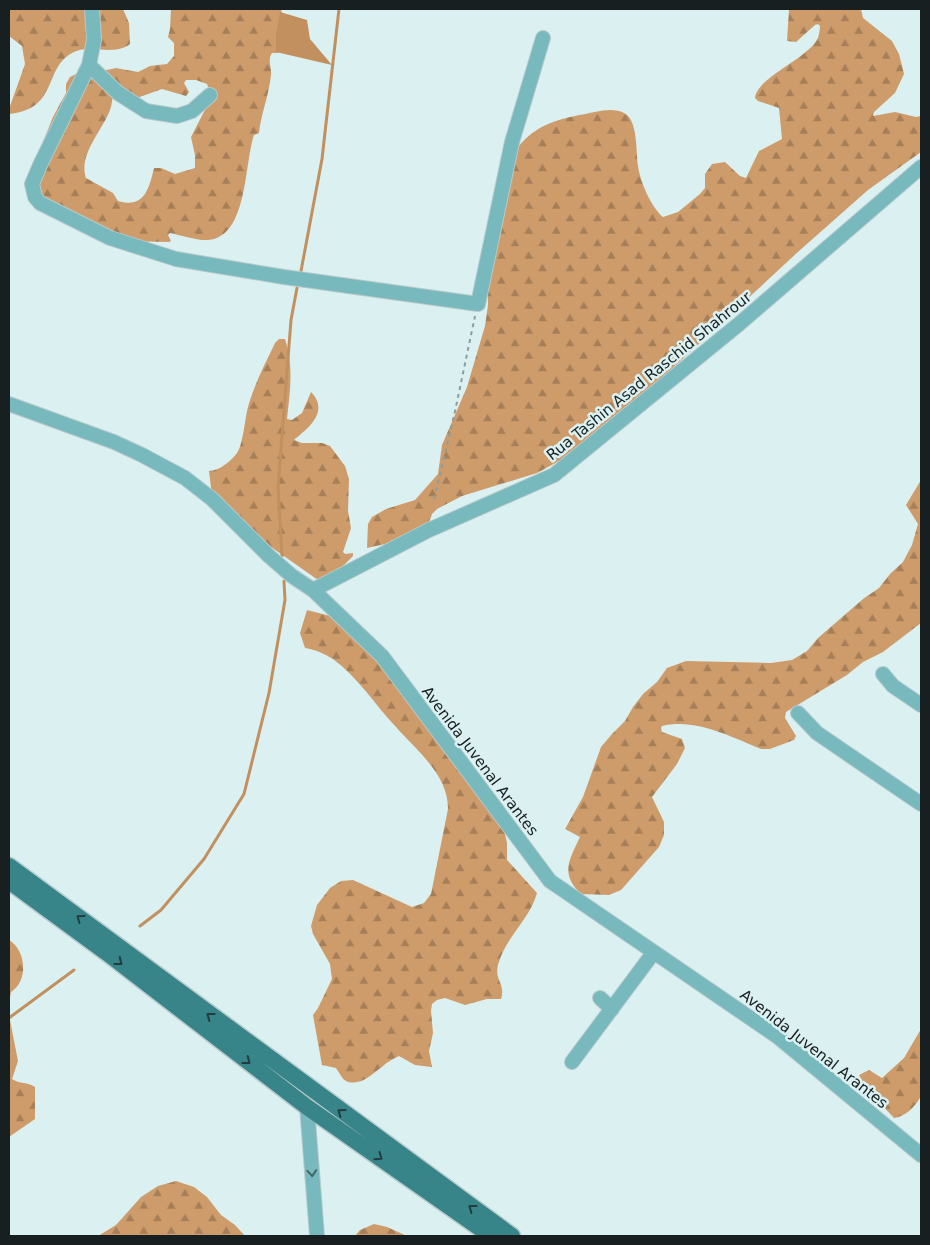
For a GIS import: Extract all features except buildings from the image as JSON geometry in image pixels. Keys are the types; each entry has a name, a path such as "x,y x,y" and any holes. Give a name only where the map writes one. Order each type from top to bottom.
{"main road":[{"path":"9,866 228,1030 512,1236"},
{"path":"9,881 108,954 307,1107 491,1236"}],"street":[{"path":"92,9 94,40 89,65 34,177 32,190 40,202 110,238 176,259 338,285 478,304 512,142 543,38"},
{"path":"89,65 118,94 146,111 177,116 192,111 210,95"},
{"name":"Rua Tashin Asad Raschid Shahrour","path":"313,590 429,530 554,475 739,324 921,167"},
{"name":"Avenida Juvenal Arantes","path":"9,404 114,442 142,455 185,478 212,499 268,556 313,590 382,656 550,881 778,1037 921,1155"},
{"path":"883,674 897,689 921,705"},
{"path":"798,713 818,733 921,804"},
{"path":"572,1062 654,952"},
{"path":"600,998 612,1009"},
{"path":"307,1107 317,1236"}],"path":[{"path":"434,499 478,304"}],"green space":[{"path":"9,9 123,9 129,23 130,44 123,48 109,50 86,49 72,53 57,68 44,96 36,104 26,110 10,114 9,109 25,64 22,46 9,36"},
{"path":"171,9 281,9 285,27 278,53 272,53 271,56 270,82 259,133 254,135 242,197 231,226 221,236 208,240 194,239 170,233 168,235 171,241 169,242 116,241 44,199 38,184 40,149 53,117 66,93 66,84 70,77 76,74 93,73 116,68 138,72 150,66 167,64 174,56 174,43 168,37","holes":["186,80 196,80 207,84 210,100 191,137 195,155 195,168 175,174 161,168 154,168 144,195 139,200 127,203 118,201 113,193 86,178 85,161 92,143 110,110 113,95 137,98 162,89 186,96 189,92 184,83"]},
{"path":"789,9 861,9 863,18 892,41 899,54 904,74 895,93 874,112 873,116 895,112 916,117 921,116 921,152 868,190 799,251 648,391 572,454 537,473 462,496 437,509 432,514 429,522 420,529 385,544 367,548 368,524 372,517 386,509 415,500 438,474 442,445 467,387 485,326 488,305 487,255 515,151 529,136 543,126 579,115 614,110 629,116 632,122 636,137 641,179 650,200 663,217 678,212 700,194 705,188 705,174 712,164 725,162 740,176 746,178 759,151 782,139 779,108 758,101 755,98 758,90 773,75 813,46 818,38 820,26 818,24 796,42 787,41"},
{"path":"279,339 285,339 290,359 287,419 292,420 302,413 311,392 318,406 318,413 311,425 294,440 302,443 322,443 330,446 345,466 349,479 348,511 351,528 343,552 345,554 353,553 353,556 343,566 318,580 271,547 255,532 227,514 212,496 209,471 224,465 237,453 253,391 275,343"},
{"path":"921,480 921,623 883,652 863,662 847,675 786,712 785,718 796,736 794,740 770,749 761,749 713,730 688,725 662,726 662,732 682,739 685,748 677,764 652,797 664,822 664,835 659,847 621,890 609,895 581,894 570,880 568,867 580,837 565,829 583,797 601,747 625,721 643,694 657,682 667,668 686,661 771,663 792,660 807,651 818,638 863,599 879,588 903,562 912,545 918,524 906,505"},
{"path":"307,610 334,617 353,629 502,821 507,843 507,860 537,893 529,911 501,955 497,975 502,989 501,999 487,999 465,1005 445,998 437,1000 432,1004 431,1011 433,1033 429,1051 432,1067 415,1065 399,1056 366,1079 356,1082 346,1081 336,1068 322,1065 313,1015 332,979 330,964 313,934 311,926 317,905 330,888 341,881 353,880 412,907 424,903 431,894 448,802 442,783 433,768 358,683 333,659 305,648 300,633"},
{"path":"9,940 15,945 22,958 23,973 21,981 11,992 9,1003"},
{"path":"9,1006 18,1061 12,1079 35,1087 35,1119 9,1137"},
{"path":"921,1029 921,1096 910,1110 902,1116 894,1118 865,1087 859,1075 869,1070 882,1078 904,1058"},
{"path":"176,1181 194,1187 207,1197 221,1215 235,1225 245,1236 98,1236 116,1225 141,1197 158,1186"},
{"path":"374,1224 387,1227 407,1236 355,1236 360,1230"}],"shaded area":[{"path":"280,12 307,20 310,39 332,65 276,52 276,34"}],"waterway":[{"path":"301,271 322,159 339,9"},
{"path":"282,556 278,487 291,320 297,288"},
{"path":"140,926 161,910 204,859 244,794 269,693 285,600 284,581"},
{"path":"9,1018 74,970"}]}
